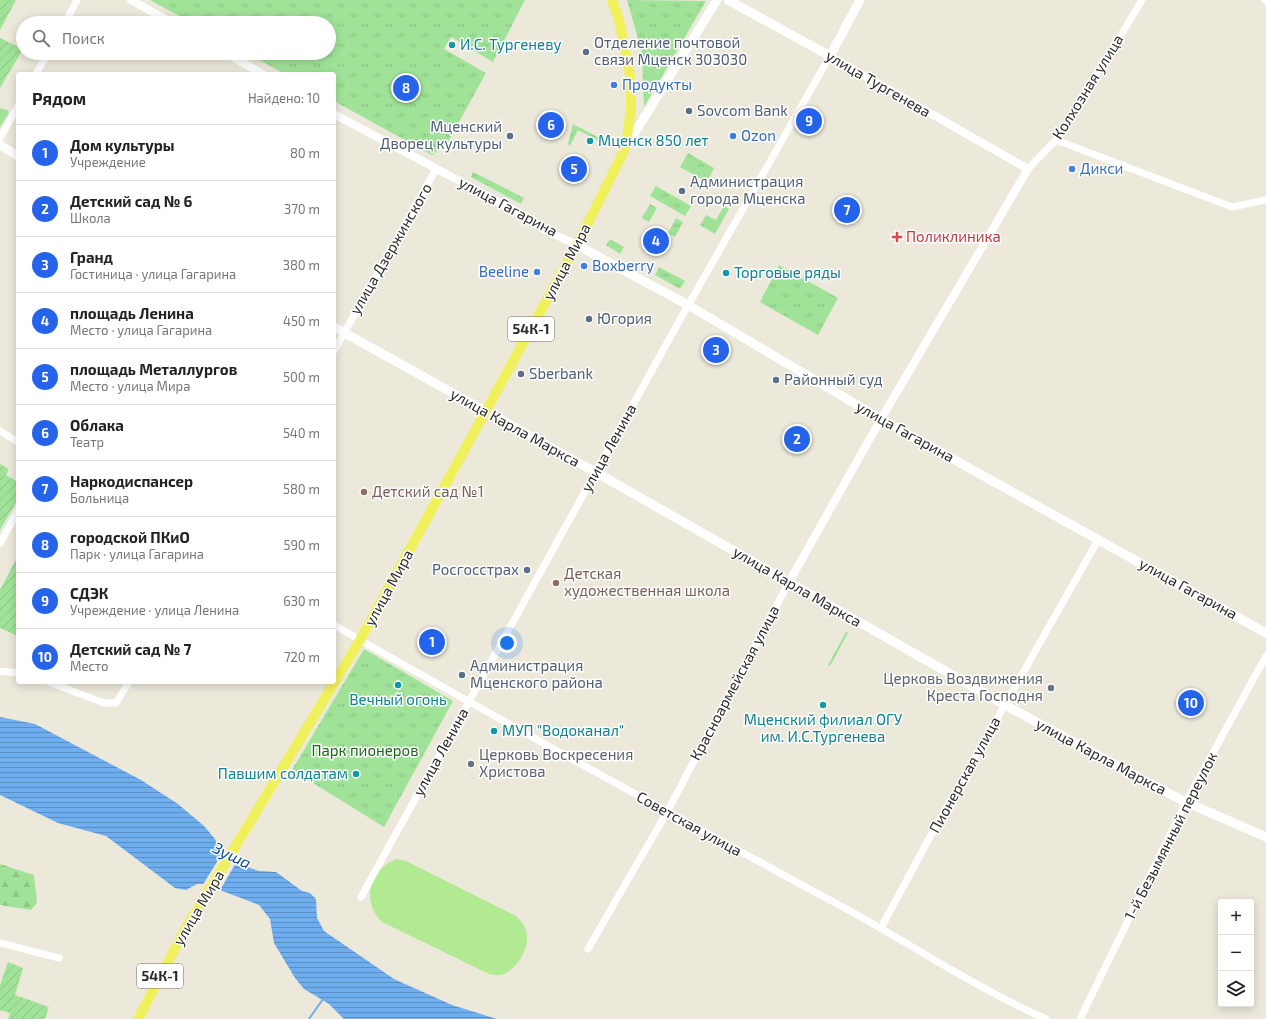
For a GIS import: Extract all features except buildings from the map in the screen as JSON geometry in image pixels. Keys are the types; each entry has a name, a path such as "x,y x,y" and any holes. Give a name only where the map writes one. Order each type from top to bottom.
{"main road":[{"name":"улица Мира","path":"612,0 619,20 630,75 631,110 625,149"},
{"name":"улица Мира","path":"336,680 360,640 577,245 625,149 717,0"},
{"name":"улица Тургенева","path":"728,0 830,56"},
{"name":"улица Ленина","path":"830,56 860,0"},
{"path":"0,145 16,155"},
{"name":"улица Гагарина","path":"577,245 688,305 881,419 1266,633"},
{"name":"улица Карла Маркса","path":"336,328 595,472 1005,705 1186,802 1266,837"},
{"name":"улица Мира","path":"138,1019 183,933 334,684"}],"street":[{"path":"69,16 78,0"},
{"path":"131,0 160,16"},
{"name":"Колхозная улица","path":"1028,169 1056,140 1142,0"},
{"name":"улица Тургенева","path":"830,56 1028,169"},
{"name":"улица Ленина","path":"361,897 688,305 830,56"},
{"path":"37,72 44,60"},
{"path":"237,60 258,72"},
{"path":"0,138 16,110"},
{"name":"улица Гагарина","path":"336,115 523,215 542,229 577,245"},
{"path":"1056,140 1232,207 1266,200"},
{"name":"улица Дзержинского","path":"336,347 436,169"},
{"name":"Красноармейская улица","path":"588,949 667,812 789,582 881,419 1028,169"},
{"path":"0,431 16,441"},
{"path":"0,543 16,515"},
{"name":"Пионерская улица","path":"881,928 925,846 1098,540"},
{"name":"Советская улица","path":"336,626 667,812 881,928 1006,1001 1046,1019"},
{"name":"1-й Безымянный переулок","path":"1080,1019 1186,802 1266,656"},
{"path":"0,671 16,673"},
{"path":"54,684 104,702 116,703 127,684"},
{"path":"0,943 59,958"}],"green space":[{"path":"0,0 16,0 0,30"},
{"path":"150,0 525,0 493,62 451,37 444,49 486,73 448,142 432,155 336,102 336,72 281,72 259,60 336,60 336,16 179,16"},
{"path":"627,0 706,1 644,107 642,52"},
{"path":"0,38 16,46 17,60 0,88"},
{"path":"0,108 7,110 9,113 0,127"},
{"path":"573,124 605,141 603,143 578,130 570,146 568,144"},
{"path":"688,153 714,168 707,182 680,167"},
{"path":"473,172 524,198 521,204 471,177"},
{"path":"656,186 691,206 685,216 650,196"},
{"path":"650,204 657,208 649,222 642,218"},
{"path":"724,206 729,209 715,234 700,225 706,215 716,220"},
{"path":"676,218 683,222 675,237 668,233"},
{"path":"610,239 624,247 620,254 606,245"},
{"path":"779,265 838,298 818,335 760,302"},
{"path":"659,267 685,281 680,289 655,275"},
{"path":"0,464 9,469 6,475 16,481 16,502 0,530"},
{"path":"16,560 16,635 0,628 0,590"},
{"path":"846,632 848,633 830,666 828,665"},
{"name":"Парк пионеров","path":"364,649 453,701 384,827 292,770"},
{"path":"397,859 406,861 516,916 526,929 527,940 524,953 516,965 506,973 500,975 490,974 382,922 375,914 372,905 370,896 371,886 374,878 380,870 387,863"},
{"path":"0,864 34,875 37,903 31,910 0,905"},
{"path":"8,962 23,968 15,995 49,1007 45,1019 8,1019 10,1013 0,1010 0,985"}],"water":[{"path":"0,717 35,724 141,780 178,804 204,826 215,839 223,856 230,861 259,871 276,872 302,891 310,893 316,899 317,918 324,931 394,979 452,1005 497,1019 344,1019 329,1004 304,989 295,978 274,943 270,919 259,905 204,884 197,884 186,890 175,888 106,836 58,823 0,795"}],"pier":[{"path":"223,852 231,859 237,861 219,892 202,886"}],"waterway":[{"path":"309,1019 323,999"}],"place":[{"name":"И.С. Тургеневу","path":"452,45"},
{"name":"Отделение почтовой связи Мценск 303030","path":"586,52"},
{"name":"Продукты","path":"614,85"},
{"name":"городской ПКиО","path":"406,88"},
{"name":"Sovcom Bank","path":"689,111"},
{"name":"СДЭК","path":"809,121"},
{"name":"Облака","path":"551,125"},
{"name":"Мценский Дворец культуры","path":"510,136"},
{"name":"Ozon","path":"733,136"},
{"name":"Мценск 850 лет","path":"590,141"},
{"name":"площадь Металлургов","path":"574,169"},
{"name":"Дикси","path":"1072,169"},
{"name":"Администрация города Мценска","path":"682,191"},
{"name":"Наркодиспансер","path":"847,210"},
{"name":"Поликлиника","path":"897,237"},
{"name":"площадь Ленина","path":"656,241"},
{"name":"Boxberry","path":"584,266"},
{"name":"Beeline","path":"537,272"},
{"name":"Торговые ряды","path":"726,273"},
{"name":"Югория","path":"589,319"},
{"name":"Гранд","path":"716,350"},
{"name":"Sberbank","path":"521,374"},
{"name":"Районный суд","path":"776,380"},
{"name":"Детский сад № 6","path":"797,439"},
{"name":"Детский сад №1","path":"364,492"},
{"name":"Росгосстрах","path":"527,570"},
{"name":"Детская художественная школа","path":"556,583"},
{"name":"Дом культуры","path":"432,642"},
{"name":"Администрация Мценского района","path":"462,675"},
{"name":"Вечный огонь","path":"398,685"},
{"name":"Церковь Воздвижения Креста Господня","path":"1051,688"},
{"name":"Детский сад № 7","path":"1191,703"},
{"name":"Мценский филиал ОГУ им. И.С.Тургенева","path":"823,705"},
{"name":"МУП \"Водоканал\"","path":"494,731"},
{"name":"Церковь Воскресения Христова","path":"471,764"},
{"name":"Павшим солдатам","path":"356,774"}],"water label":[{"name":"Зуша","path":"232,855"}]}
